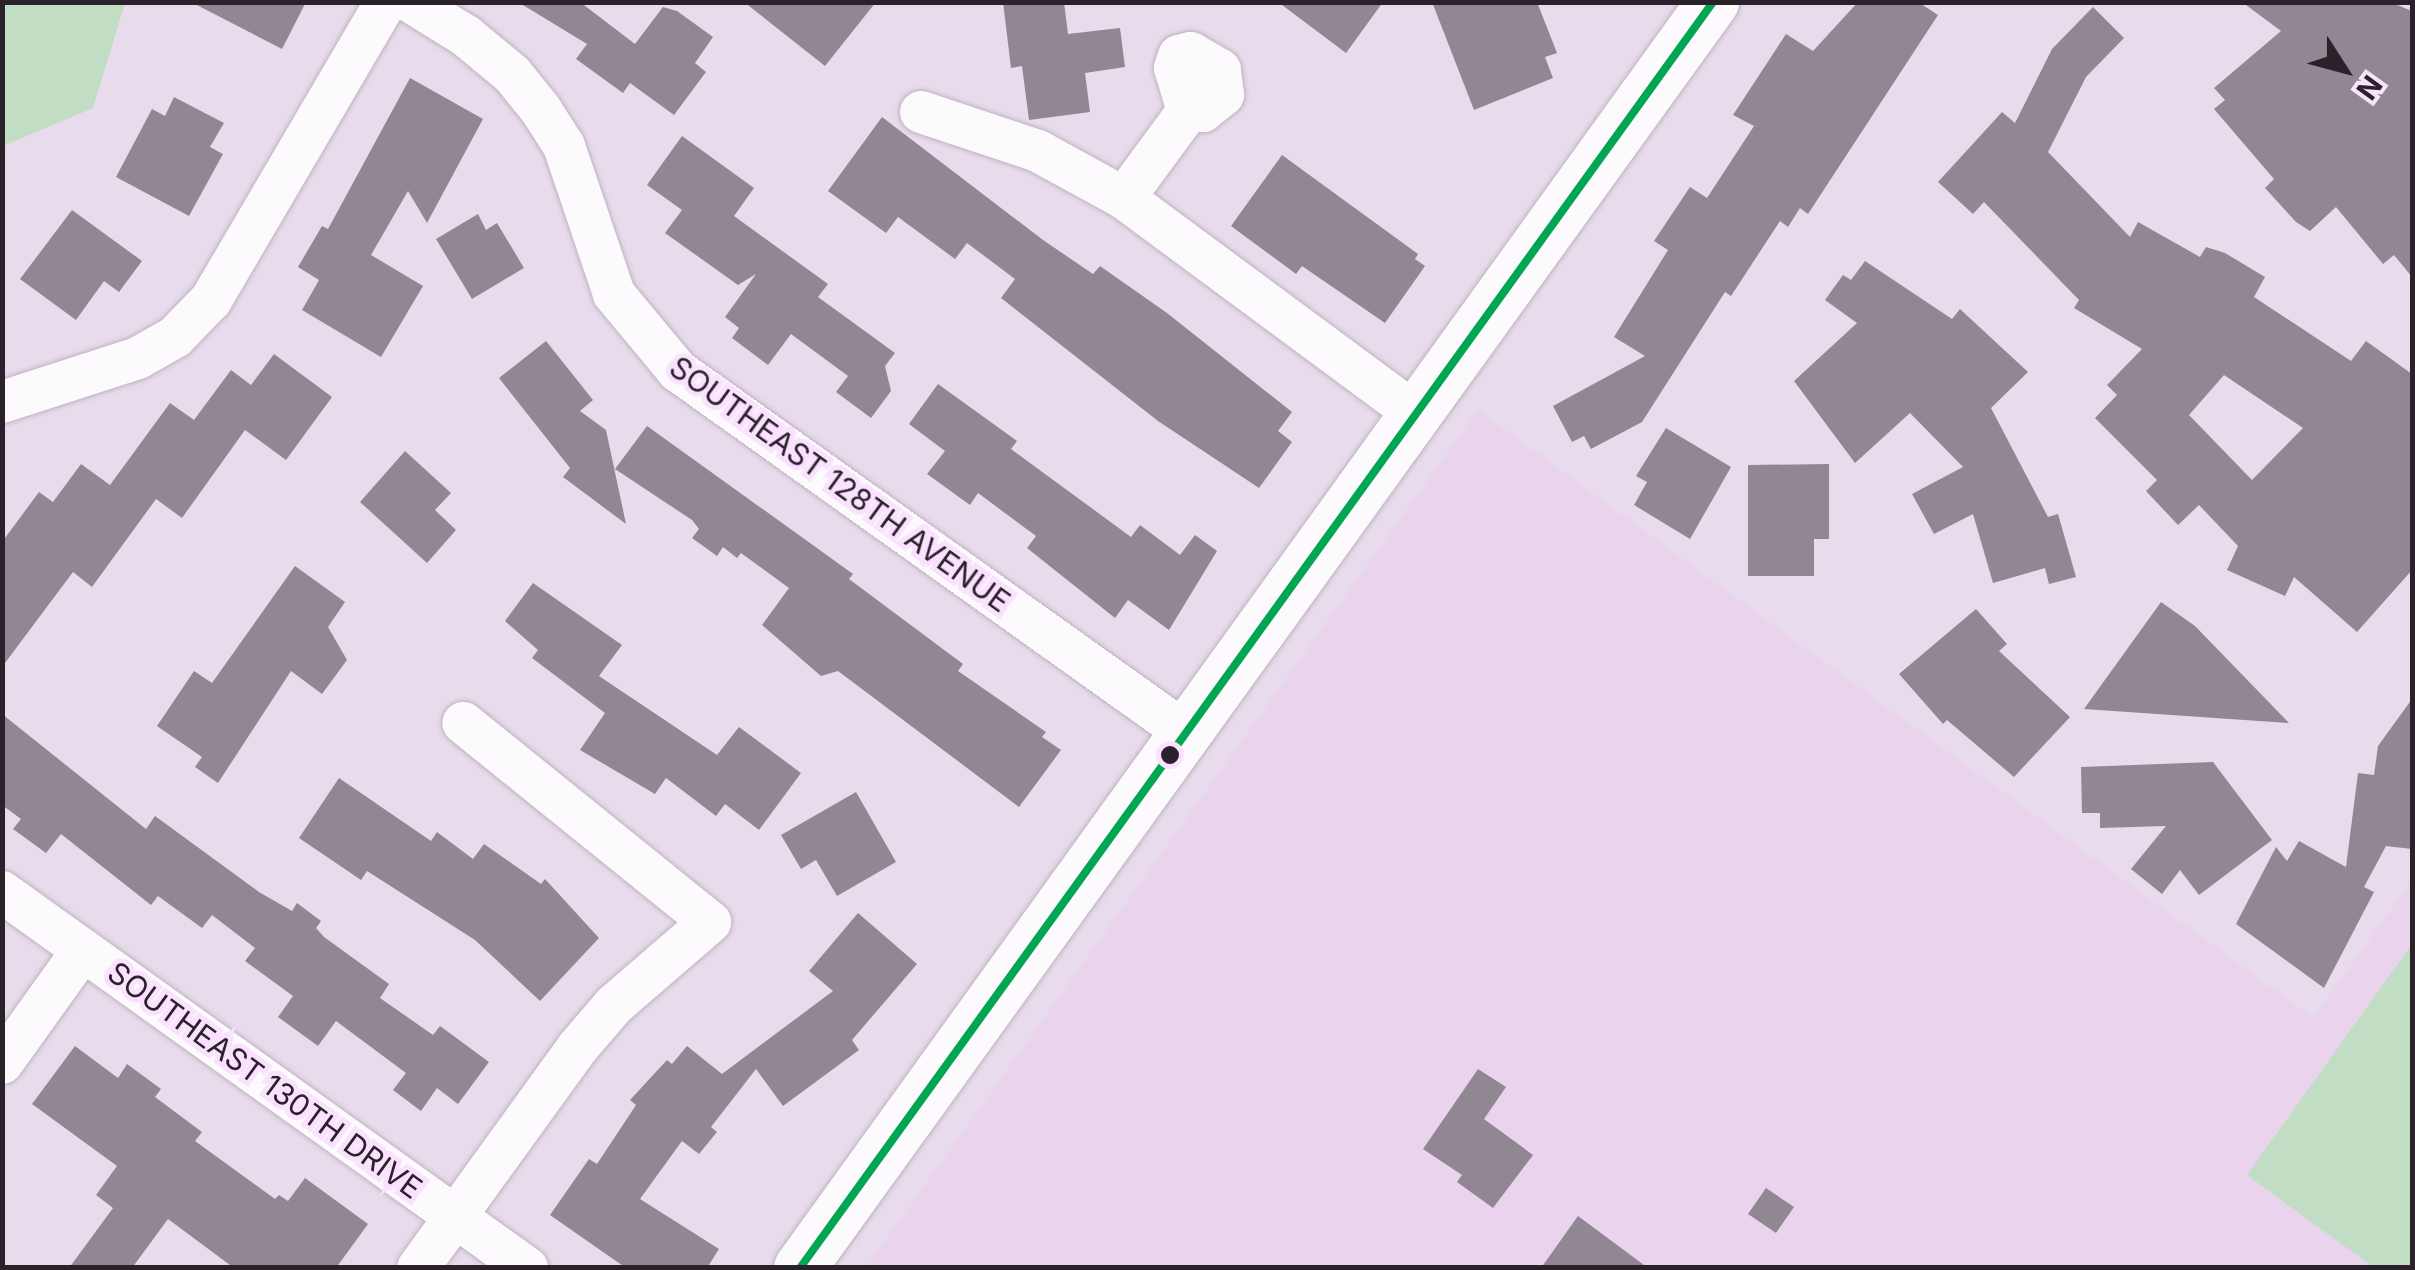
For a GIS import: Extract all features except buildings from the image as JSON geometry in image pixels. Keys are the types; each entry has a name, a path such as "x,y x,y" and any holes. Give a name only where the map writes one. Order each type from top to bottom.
{"main road":[{"path":"800,1268 1713,2"}],"street":[{"path":"2,402 138,358 175,337 211,300 386,2"},
{"name":"SOUTHEAST 128TH AVENUE","path":"411,2 481,48 542,110 564,146 614,294 678,371 1186,733"},
{"path":"1124,198 1188,111"},
{"path":"921,112 1038,151 1124,198 1416,414"},
{"path":"418,1268 614,1005 710,922 463,723"},
{"name":"SOUTHEAST 130TH DRIVE","path":"2,892 528,1268"},
{"path":"2,1063 84,950"}],"shaded area":[{"path":"1478,410 2313,1018 2412,881 2412,1267 866,1268"}],"green space":[{"path":"3,2 125,3 93,108 3,146"},
{"path":"2412,944 2412,1267 2373,1267 2247,1175"}],"transit line":[{"path":"800,1268 1713,2"}]}
